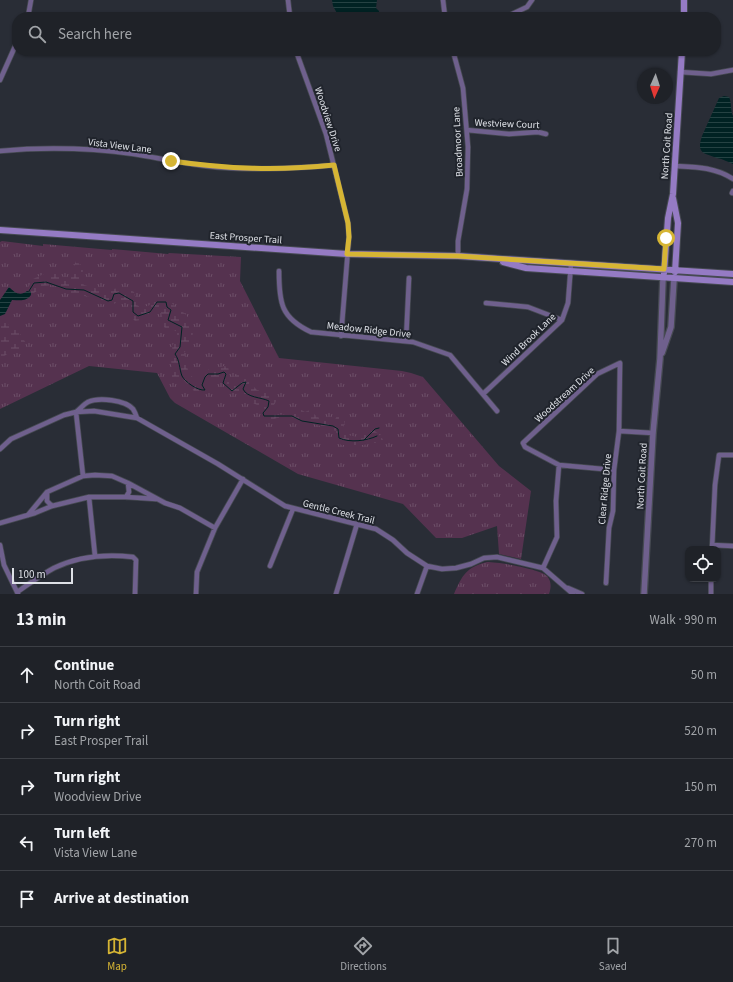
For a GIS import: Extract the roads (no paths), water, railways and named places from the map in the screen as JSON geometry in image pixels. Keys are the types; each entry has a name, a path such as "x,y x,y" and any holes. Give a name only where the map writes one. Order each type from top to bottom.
{"main road":[{"path":"684,0 684,12"},
{"name":"North Coit Road","path":"663,278 668,218 673,194 682,56"},
{"name":"North Coit Road","path":"673,194 678,223 674,279"},
{"name":"East Prosper Trail","path":"0,230 347,254 458,256 733,274"},
{"name":"East Prosper Trail","path":"490,259 526,268 733,282"}],"street":[{"path":"30,12 31,0"},
{"path":"288,0 289,12"},
{"path":"443,0 444,12"},
{"path":"516,12 527,6 532,0"},
{"path":"0,80 12,53"},
{"name":"Woodview Drive","path":"298,56 326,134 348,223 349,237 341,336"},
{"name":"Broadmoor Lane","path":"454,56 462,88 467,130 468,181 458,241 458,256"},
{"path":"680,72 711,74 733,70"},
{"name":"Westview Court","path":"467,130 509,134 538,132 546,134"},
{"name":"Vista View Lane","path":"0,151 62,149 104,151 205,166 244,169 285,169 334,165"},
{"path":"675,166 698,167 723,172 733,179"},
{"name":"Wind Brook Lane","path":"482,394 562,320 568,303 571,264"},
{"name":"Meadow Ridge Drive","path":"279,271 279,292 282,304 287,316 298,326 311,332 413,342 450,356 497,411"},
{"path":"406,341 409,278"},
{"name":"North Coit Road","path":"644,594 653,433 660,359 663,278"},
{"name":"North Coit Road","path":"660,359 671,327 674,279"},
{"path":"486,304 528,307 562,320"},
{"name":"Clear Ridge Drive","path":"606,583 609,528 613,511 614,470 618,431 620,363"},
{"name":"Woodstream Drive","path":"559,465 525,447 523,443 597,374 620,363"},
{"name":"Gentle Creek Trail","path":"76,412 88,402 97,400 112,400 127,404 133,409 137,418"},
{"name":"Gentle Creek Trail","path":"0,449 11,439 64,415 76,412 94,411 137,418 243,479 285,506 376,530 388,536 416,560 427,566 442,569 456,568 471,564 484,558 496,557 543,568 573,594"},
{"path":"76,412 83,476"},
{"path":"618,431 653,433"},
{"path":"712,546 715,485 719,455 733,455"},
{"path":"543,568 557,537 556,501 559,465 614,470"},
{"path":"28,515 48,492 83,476 95,474 112,476 128,483 158,499 180,508 215,528"},
{"path":"196,594 197,572 215,528 243,479"},
{"path":"126,497 129,492 128,483"},
{"path":"48,492 47,501 52,506"},
{"path":"0,523 52,506 89,497 158,499"},
{"path":"89,497 95,556"},
{"path":"270,566 293,509"},
{"path":"336,594 357,524"},
{"path":"0,545 4,565 17,593 54,568 74,560 95,556 133,556 136,560 134,594"},
{"path":"721,547 733,546"},
{"path":"417,594 427,566"},
{"path":"711,582 711,594"},
{"name":"Gentle Creek Trail","path":"563,586 582,594"}],"waterway":[{"path":"29,291 34,283 46,282 66,289 84,290 108,301 112,300 114,294 119,293 133,301 133,312 138,316 150,312 157,302 166,302 167,307 171,310 168,320 182,327 180,347 175,354 178,359 182,376 192,386 205,390 202,385 208,374 218,374 224,372 226,374 223,383 232,391 242,383 246,382 243,389 245,392 251,396 269,401 268,407 263,413 264,416 292,416 302,421 333,426 338,429 339,438 343,440 363,440 377,436"},
{"path":"364,440 375,429 379,428"}]}
